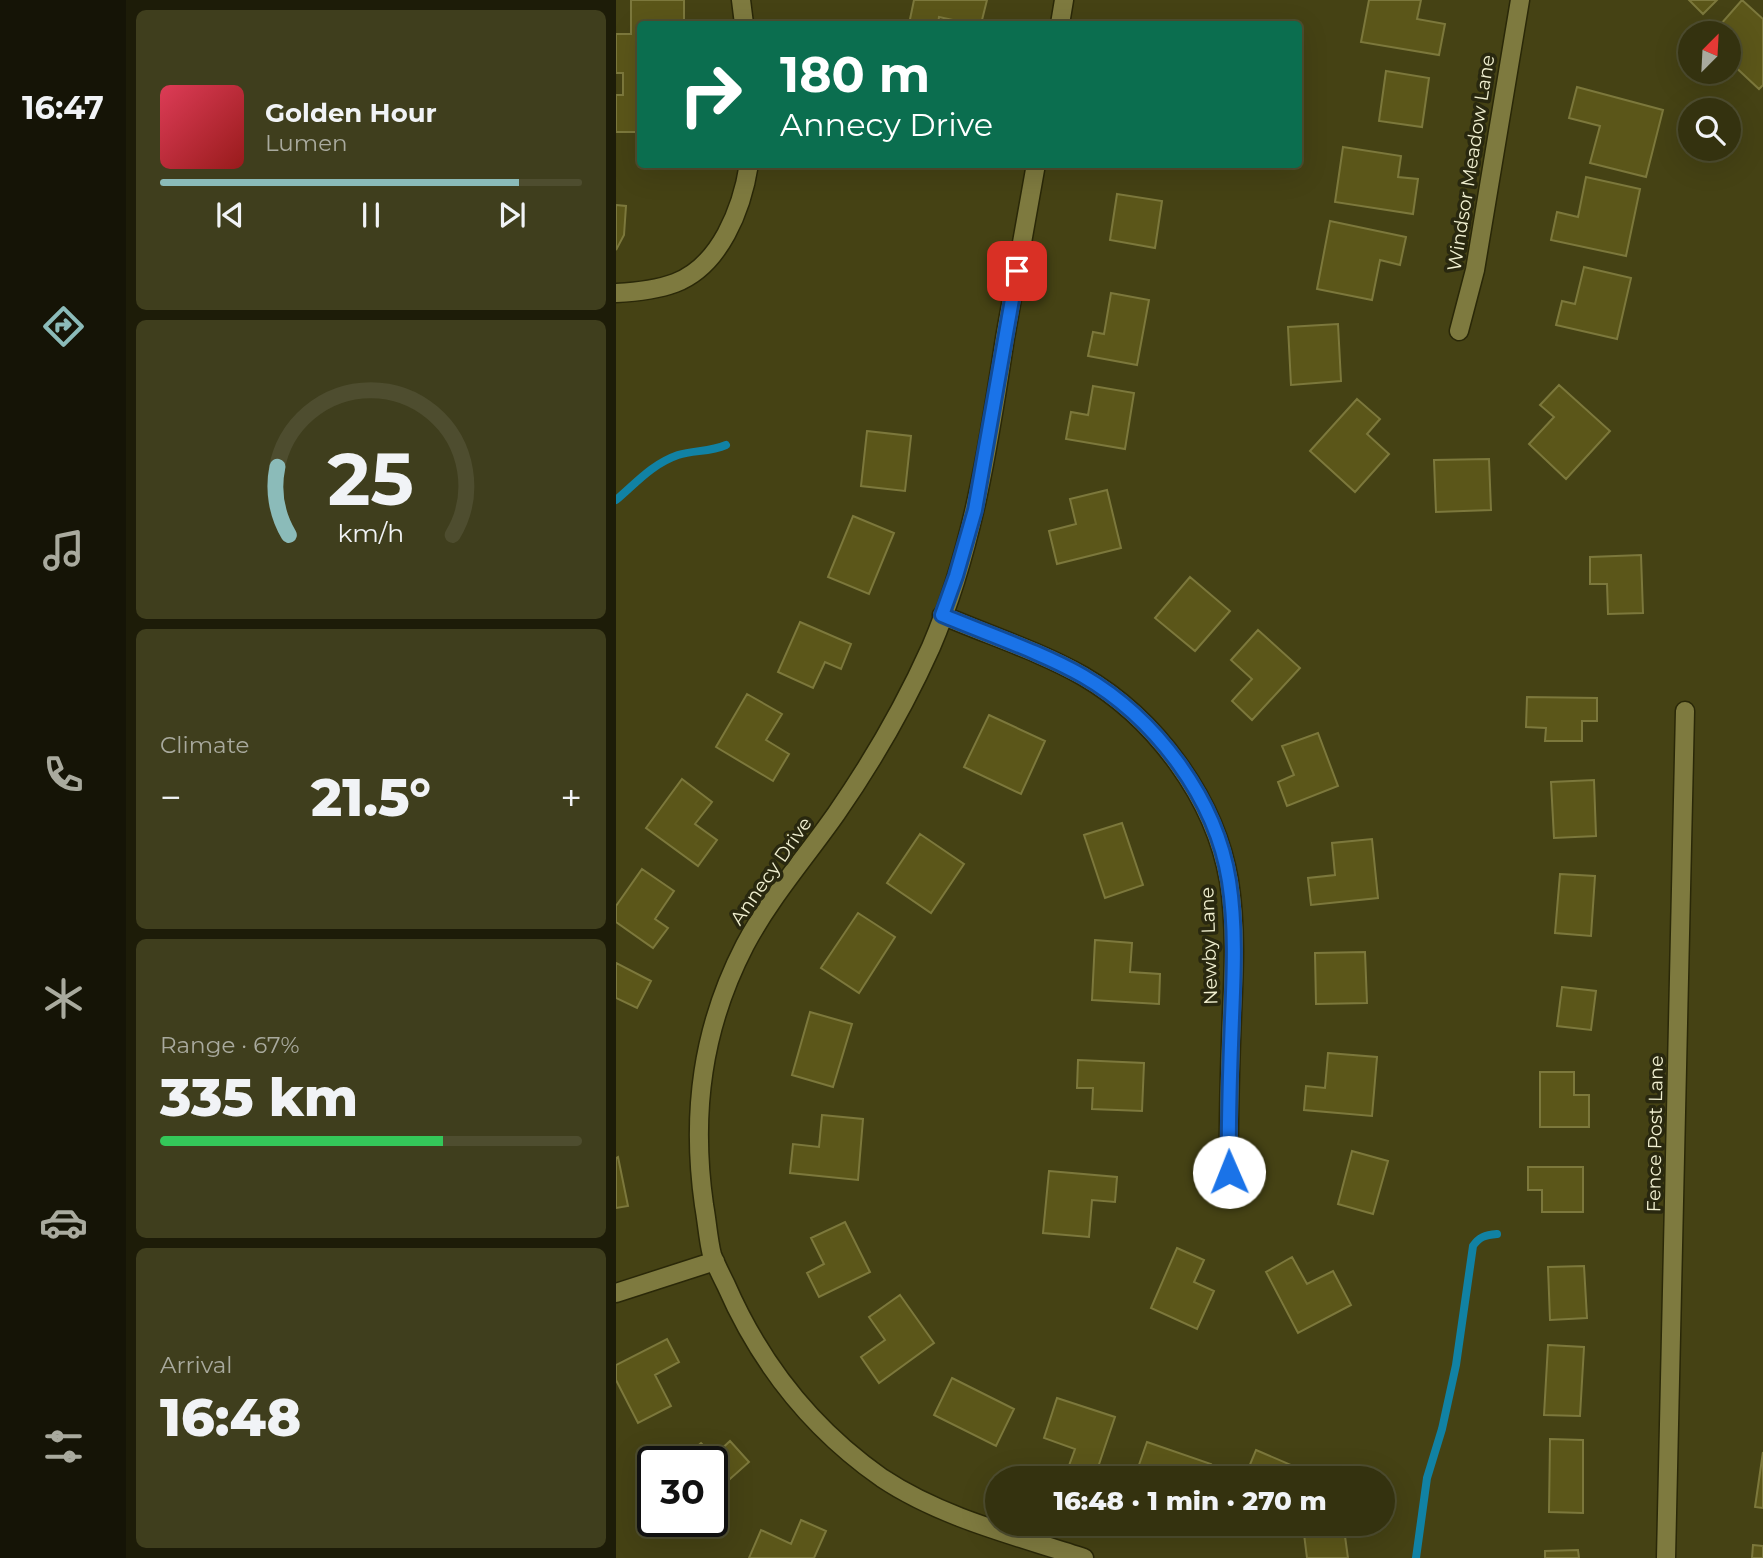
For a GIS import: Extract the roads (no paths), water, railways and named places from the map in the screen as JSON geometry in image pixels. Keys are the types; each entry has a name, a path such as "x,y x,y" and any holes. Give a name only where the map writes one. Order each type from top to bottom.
{"street":[{"path":"741,0 744,21"},
{"path":"1060,21 1064,0"},
{"name":"Windsor Meadow Lane","path":"1460,331 1475,270 1520,0"},
{"path":"616,293 640,292 675,283 694,273 714,253 731,225 748,168"},
{"name":"Annecy Drive","path":"1035,168 975,510 956,576 926,657 872,759 834,817 768,907 728,983 714,1020 703,1065 697,1119 698,1165 715,1261 758,1349 809,1416 885,1479 923,1500 970,1521 1084,1558"},
{"name":"Newby Lane","path":"942,615 1084,677 1132,711 1160,740 1189,779 1217,834 1229,879 1233,912 1229,1172"},
{"name":"Fence Post Lane","path":"1666,1558 1685,712"},
{"path":"616,1293 715,1261"}],"waterway":[{"path":"616,500 660,463 684,453 726,445"},
{"path":"1416,1558 1427,1478 1442,1429 1456,1365 1473,1246 1483,1237 1497,1234"}]}
